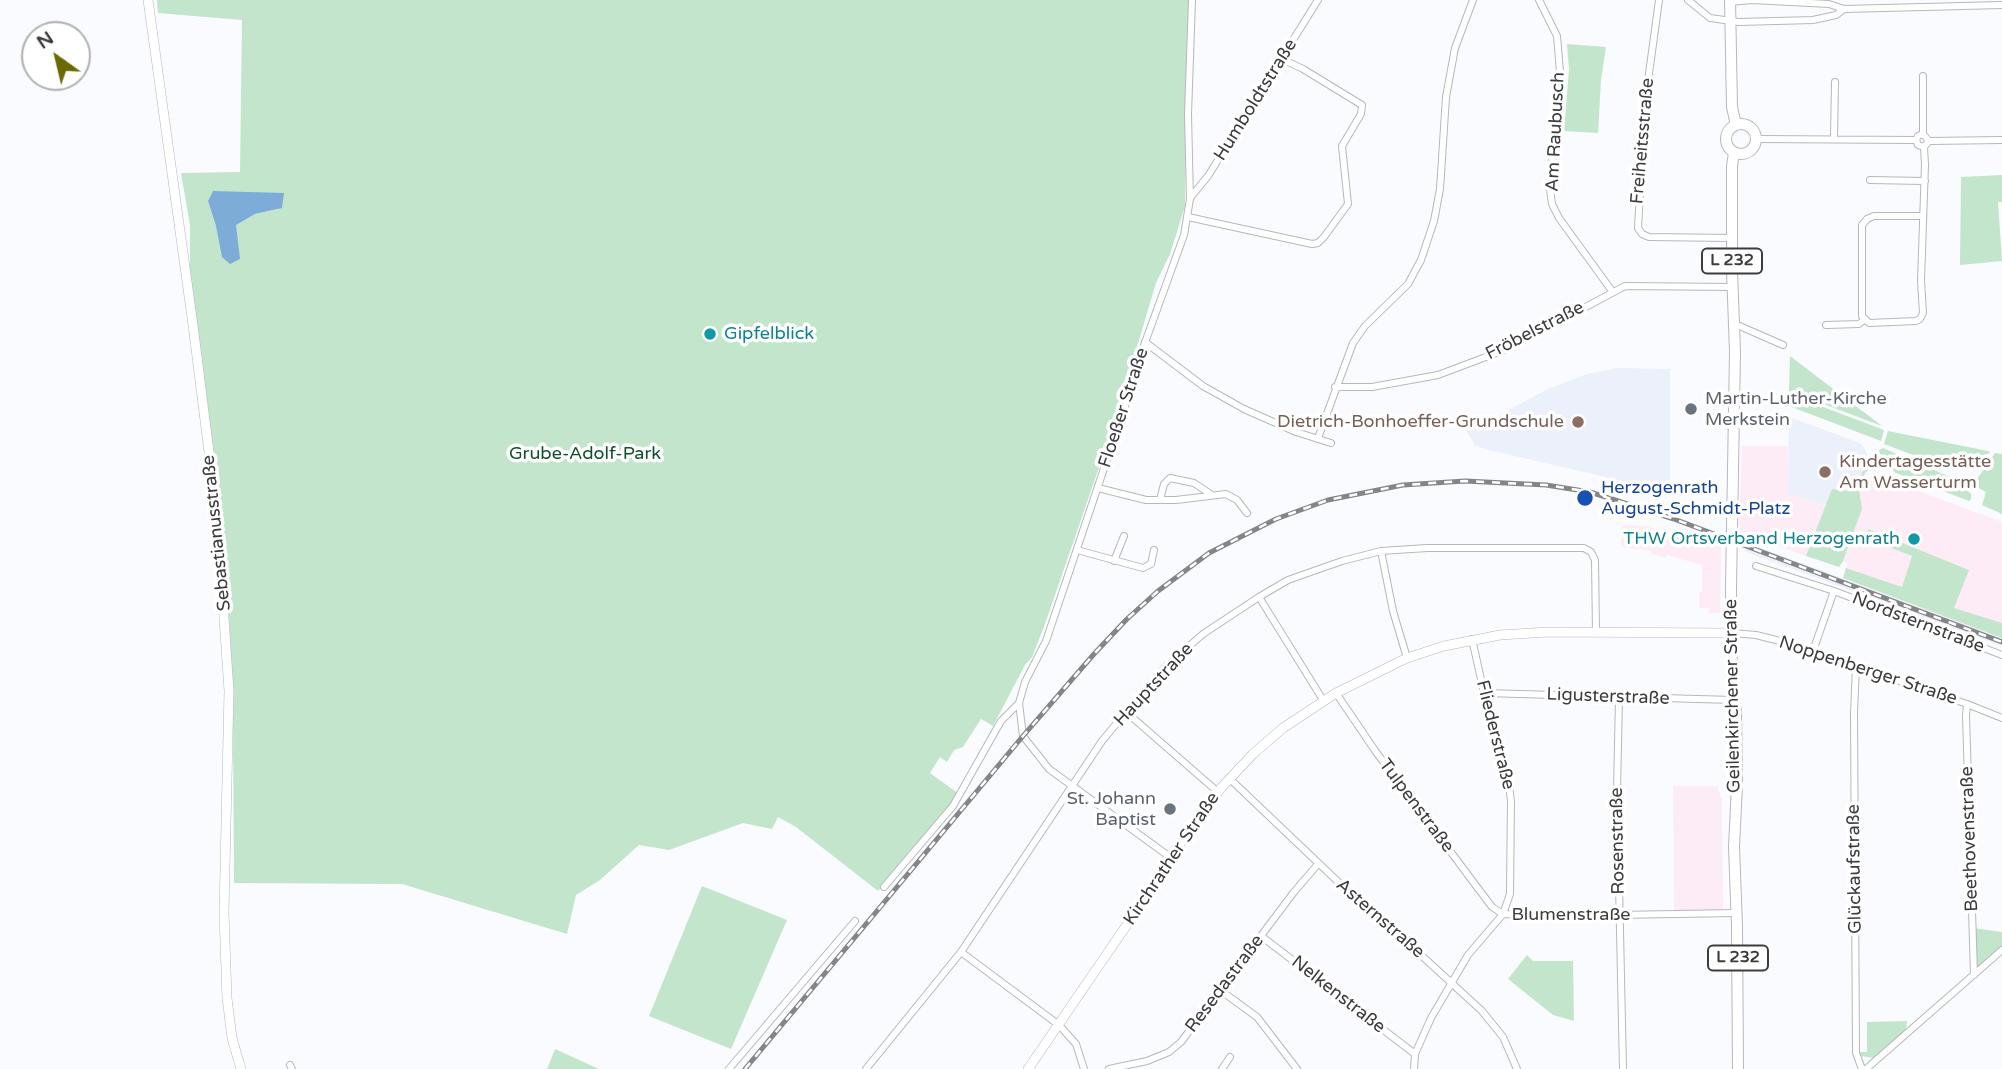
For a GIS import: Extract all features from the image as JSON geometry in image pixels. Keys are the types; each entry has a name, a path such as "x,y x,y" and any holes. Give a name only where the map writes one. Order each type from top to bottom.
{"main road":[{"name":"L 232","path":"1730,1 1732,107 1737,125 1729,130 1726,138 1728,147 1734,153"},
{"path":"1734,153 1748,152 1754,147 1755,139 1749,128 1737,125"},
{"name":"Geilenkirchener Straße","path":"1734,153 1732,633 1737,773 1734,815 1738,1069"}],"street":[{"name":"Sebastianusstraße","path":"148,0 183,245 217,516 229,691 224,914 227,998 232,1038 241,1069"},
{"name":"Floeßer Straße","path":"1170,857 1049,769 1028,745 1020,722 1020,703 1025,682 1046,640 1188,217 1192,0"},
{"name":"Humboldtstraße","path":"1190,199 1208,176 1318,0"},
{"path":"1318,438 1353,343 1365,326 1408,284 1422,260 1434,222 1440,188 1448,85 1455,48 1474,0"},
{"name":"Am Raubusch","path":"1539,0 1557,36 1560,72 1550,189 1552,204 1559,218 1612,291"},
{"name":"Freiheitsstraße","path":"1659,0 1645,103 1638,228 1642,234 1649,237 1732,238"},
{"path":"1688,0 1710,18 1731,21 1813,20 1836,15 1843,9"},
{"path":"1730,1 1829,4 1843,9 2002,5"},
{"path":"1188,217 1312,244 1318,243 1324,237 1348,204 1342,146 1361,114 1362,105 1282,59"},
{"path":"1864,320 1869,323 1886,323 1920,319 1923,313 1921,281 1926,144 1923,134 1923,76"},
{"path":"1835,82 1835,138"},
{"path":"1916,140 1923,134"},
{"path":"1755,139 1916,140"},
{"path":"1916,140 1918,145 2002,140"},
{"path":"1870,180 1924,181"},
{"path":"1864,320 1862,225 1874,216 1923,216"},
{"name":"Fröbelstraße","path":"1335,387 1372,387 1438,375 1507,349 1625,286 1734,287"},
{"path":"1826,326 1859,324 1864,320"},
{"path":"1735,324 1783,345"},
{"path":"1145,342 1210,391 1275,424 1331,443"},
{"path":"1160,500 1164,484 1170,478 1194,483 1212,495"},
{"path":"1098,488 1133,498 1160,500 1226,494 1232,496 1247,513"},
{"path":"1114,561 1124,536"},
{"name":"Hauptstraße","path":"866,1069 961,952 1102,741 1126,712 1166,667 1203,634 1259,597 1288,580 1381,551 1427,548 1584,548 1591,552 1595,569 1596,632"},
{"path":"1077,550 1147,568 1151,564 1154,550"},
{"path":"1381,551 1393,611 1407,658"},
{"name":"Nordsternstraße","path":"1756,566 2002,655"},
{"name":"Nordsternstraße","path":"1813,651 1833,592"},
{"path":"1259,597 1323,701"},
{"name":"Kirchrather Straße","path":"1028,1069 1161,875 1170,857 1218,792 1283,728 1323,701 1407,658 1472,639 1524,633 1732,633"},
{"name":"Noppenberger Straße","path":"1732,633 1756,635 1813,651 2002,718"},
{"name":"Fliederstraße","path":"1472,639 1508,778 1511,801 1510,894 1503,914"},
{"name":"Glückaufstraße","path":"1856,667 1856,1053 1864,1069"},
{"name":"Tulpenstraße","path":"1336,693 1376,752 1492,907 1503,914"},
{"name":"Ligusterstraße","path":"1484,693 1733,700"},
{"name":"Rosenstraße","path":"1619,698 1617,792 1623,1069"},
{"path":"884,887 953,806 1001,721 1020,703"},
{"name":"Beethovenstraße","path":"1968,704 1966,716 1974,975"},
{"path":"1126,712 1218,792"},
{"name":"Asternstraße","path":"1230,778 1318,864 1453,984 1498,1029 1517,1069"},
{"name":"Resedastraße","path":"1109,1069 1147,1061 1169,1052 1191,1031 1318,864"},
{"name":"Blumenstraße","path":"1414,1069 1415,1054 1431,1018 1468,955 1503,914 1620,916 1736,913"},
{"path":"729,1069 855,921"},
{"name":"Nelkenstraße","path":"1261,936 1415,1054"},
{"path":"1864,1069 2002,950"},
{"path":"961,952 1059,1025 1076,1044 1084,1069"},
{"path":"1220,990 1257,1017 1297,1069"},
{"path":"1222,1069 1230,1057"}],"shaded area":[{"name":"Dietrich-Bonhoeffer-Grundschule","path":"1618,368 1670,369 1670,480 1644,486 1485,449 1475,445 1467,432 1548,389 1587,374"},
{"name":"Kindertagesstätte Am Wasserturm","path":"1789,417 1860,443 1868,458 1857,486 1851,491 1832,489 1826,505 1788,494"},
{"path":"1742,446 1788,446 1788,494 1826,505 1806,556 1739,531"},
{"path":"1864,475 1872,479 1875,475 2002,522 2002,623 1953,608 1968,570 1869,529 1865,538 1912,556 1902,587 1846,568 1848,563 1843,561 1862,509 1859,489"},
{"path":"1622,525 1645,526 1721,547 1720,613 1709,613 1709,608 1699,608 1702,565 1667,555 1666,558 1651,554 1652,551 1621,547"},
{"path":"1745,542 2002,638 2002,646 1746,552"},
{"path":"1673,786 1717,786 1722,801 1723,910 1674,910"}],"green space":[{"name":"Grube-Adolf-Park","path":"157,0 1190,0 1187,29 1185,206 1170,254 1156,283 1114,424 1045,624 1032,657 1025,665 993,726 981,719 963,747 954,750 947,762 940,757 930,773 959,794 878,891 796,827 778,817 772,829 743,823 669,850 639,845 600,880 576,895 567,934 402,884 234,883 229,615 227,595 214,591 220,533 190,283 190,225 181,173 240,172 242,20 158,13","holes":["208,201 278,209 255,214 235,225 216,226"]},
{"path":"1567,44 1606,47 1598,133 1564,131 1569,69"},
{"path":"2002,175 2002,202 1998,202 2002,261 1960,265 1961,177"},
{"path":"1790,356 1882,426 1789,391"},
{"path":"1789,394 1884,430 1881,441 1789,406"},
{"path":"1888,431 1990,453 1965,461 1953,470 1884,444"},
{"path":"1883,448 1957,480 1971,494 1971,499 1969,501 1896,473 1882,461 1879,450"},
{"path":"1995,453 2002,454 2002,514 1982,505 1986,492 1973,485"},
{"path":"1868,458 1871,467 1865,473 1859,489 1862,509 1843,561 1839,567 1806,556 1832,489 1850,491 1857,486"},
{"path":"1868,529 1969,570 1954,608 2002,623 2002,638 1843,578 1846,568 1902,587 1912,556 1865,538"},
{"path":"702,886 787,920 731,1049 649,1016"},
{"path":"1973,928 2002,932 2002,948 1975,972"},
{"path":"1527,955 1533,961 1573,961 1574,1021 1553,1015 1508,979"},
{"path":"1907,1021 1906,1031 1875,1058 1860,1056 1859,1052 1867,1052 1867,1022"},
{"path":"555,1049 599,1069 547,1069"}],"water":[{"path":"213,191 284,193 282,208 255,214 236,225 240,259 230,264 222,257 208,201"}],"railway":[{"path":"745,1069 1023,736 1127,619 1158,591 1209,553 1276,519 1328,500 1403,485 1465,481 1546,485 1590,492 1674,519 2002,642"}],"place":[{"name":"Gipfelblick","path":"710,334"},
{"name":"Martin-Luther-Kirche Merkstein","path":"1691,409"},
{"name":"Dietrich-Bonhoeffer-Grundschule","path":"1578,422"},
{"name":"Kindertagesstätte Am Wasserturm","path":"1825,472"},
{"name":"Herzogenrath August-Schmidt-Platz","path":"1585,498"},
{"name":"THW Ortsverband Herzogenrath","path":"1914,539"},
{"name":"St. Johann Baptist","path":"1170,809"}]}
